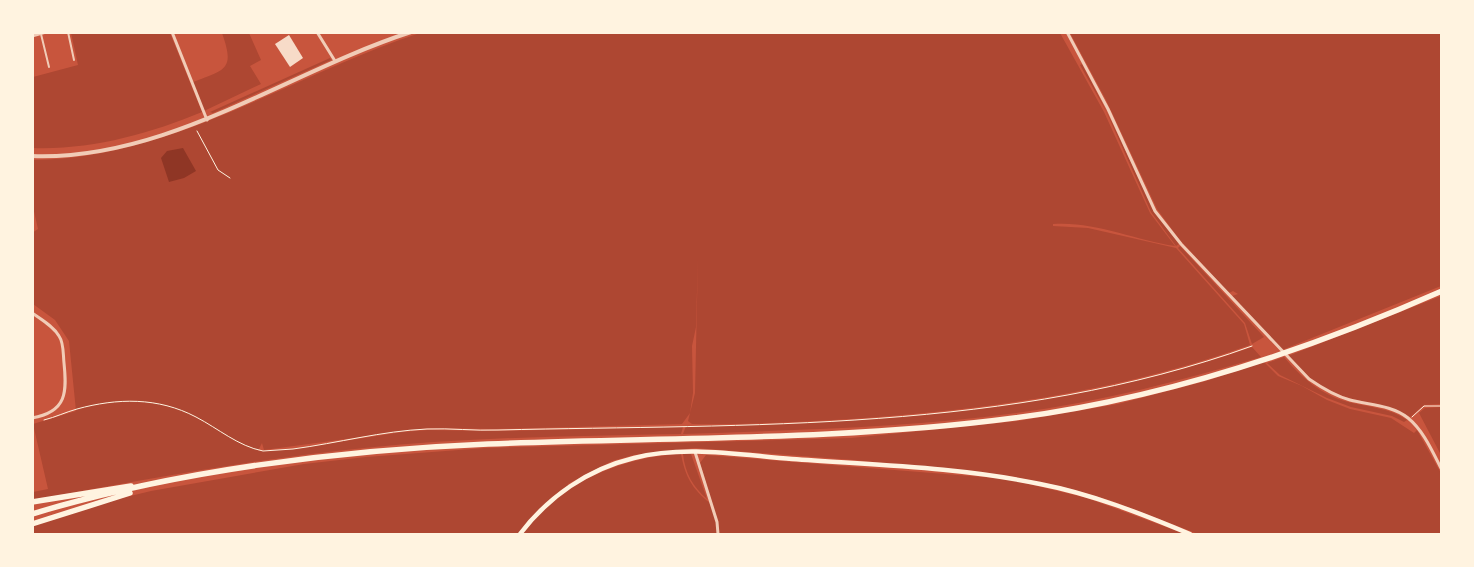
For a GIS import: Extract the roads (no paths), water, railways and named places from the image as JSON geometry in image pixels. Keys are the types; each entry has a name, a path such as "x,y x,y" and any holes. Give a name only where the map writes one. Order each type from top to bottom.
{"highway":[{"path":"32,502 304,460 424,448 485,444 814,436 1018,418 1116,399 1205,378 1272,358 1442,291"},
{"path":"32,514 150,484"},
{"path":"32,524 150,484"}],"main road":[{"path":"520,534 542,509 568,488 591,474 634,457 664,453 695,452 932,470 1009,478 1085,495 1190,534"}],"street":[{"path":"32,36 46,32"},
{"path":"172,32 207,120"},
{"path":"317,32 335,61"},
{"path":"32,156 82,153 116,147 207,120 335,61 410,32"},
{"path":"1067,32 1108,109 1156,210 1181,244 1300,371 1325,390 1349,400 1392,410 1410,419 1418,428 1442,470"},
{"path":"32,313 52,326 60,336 67,386 63,400 58,406 47,414 32,418"},
{"path":"695,452 717,522 718,534"}],"lane":[{"path":"68,32 74,60"},
{"path":"41,34 49,67"}]}
